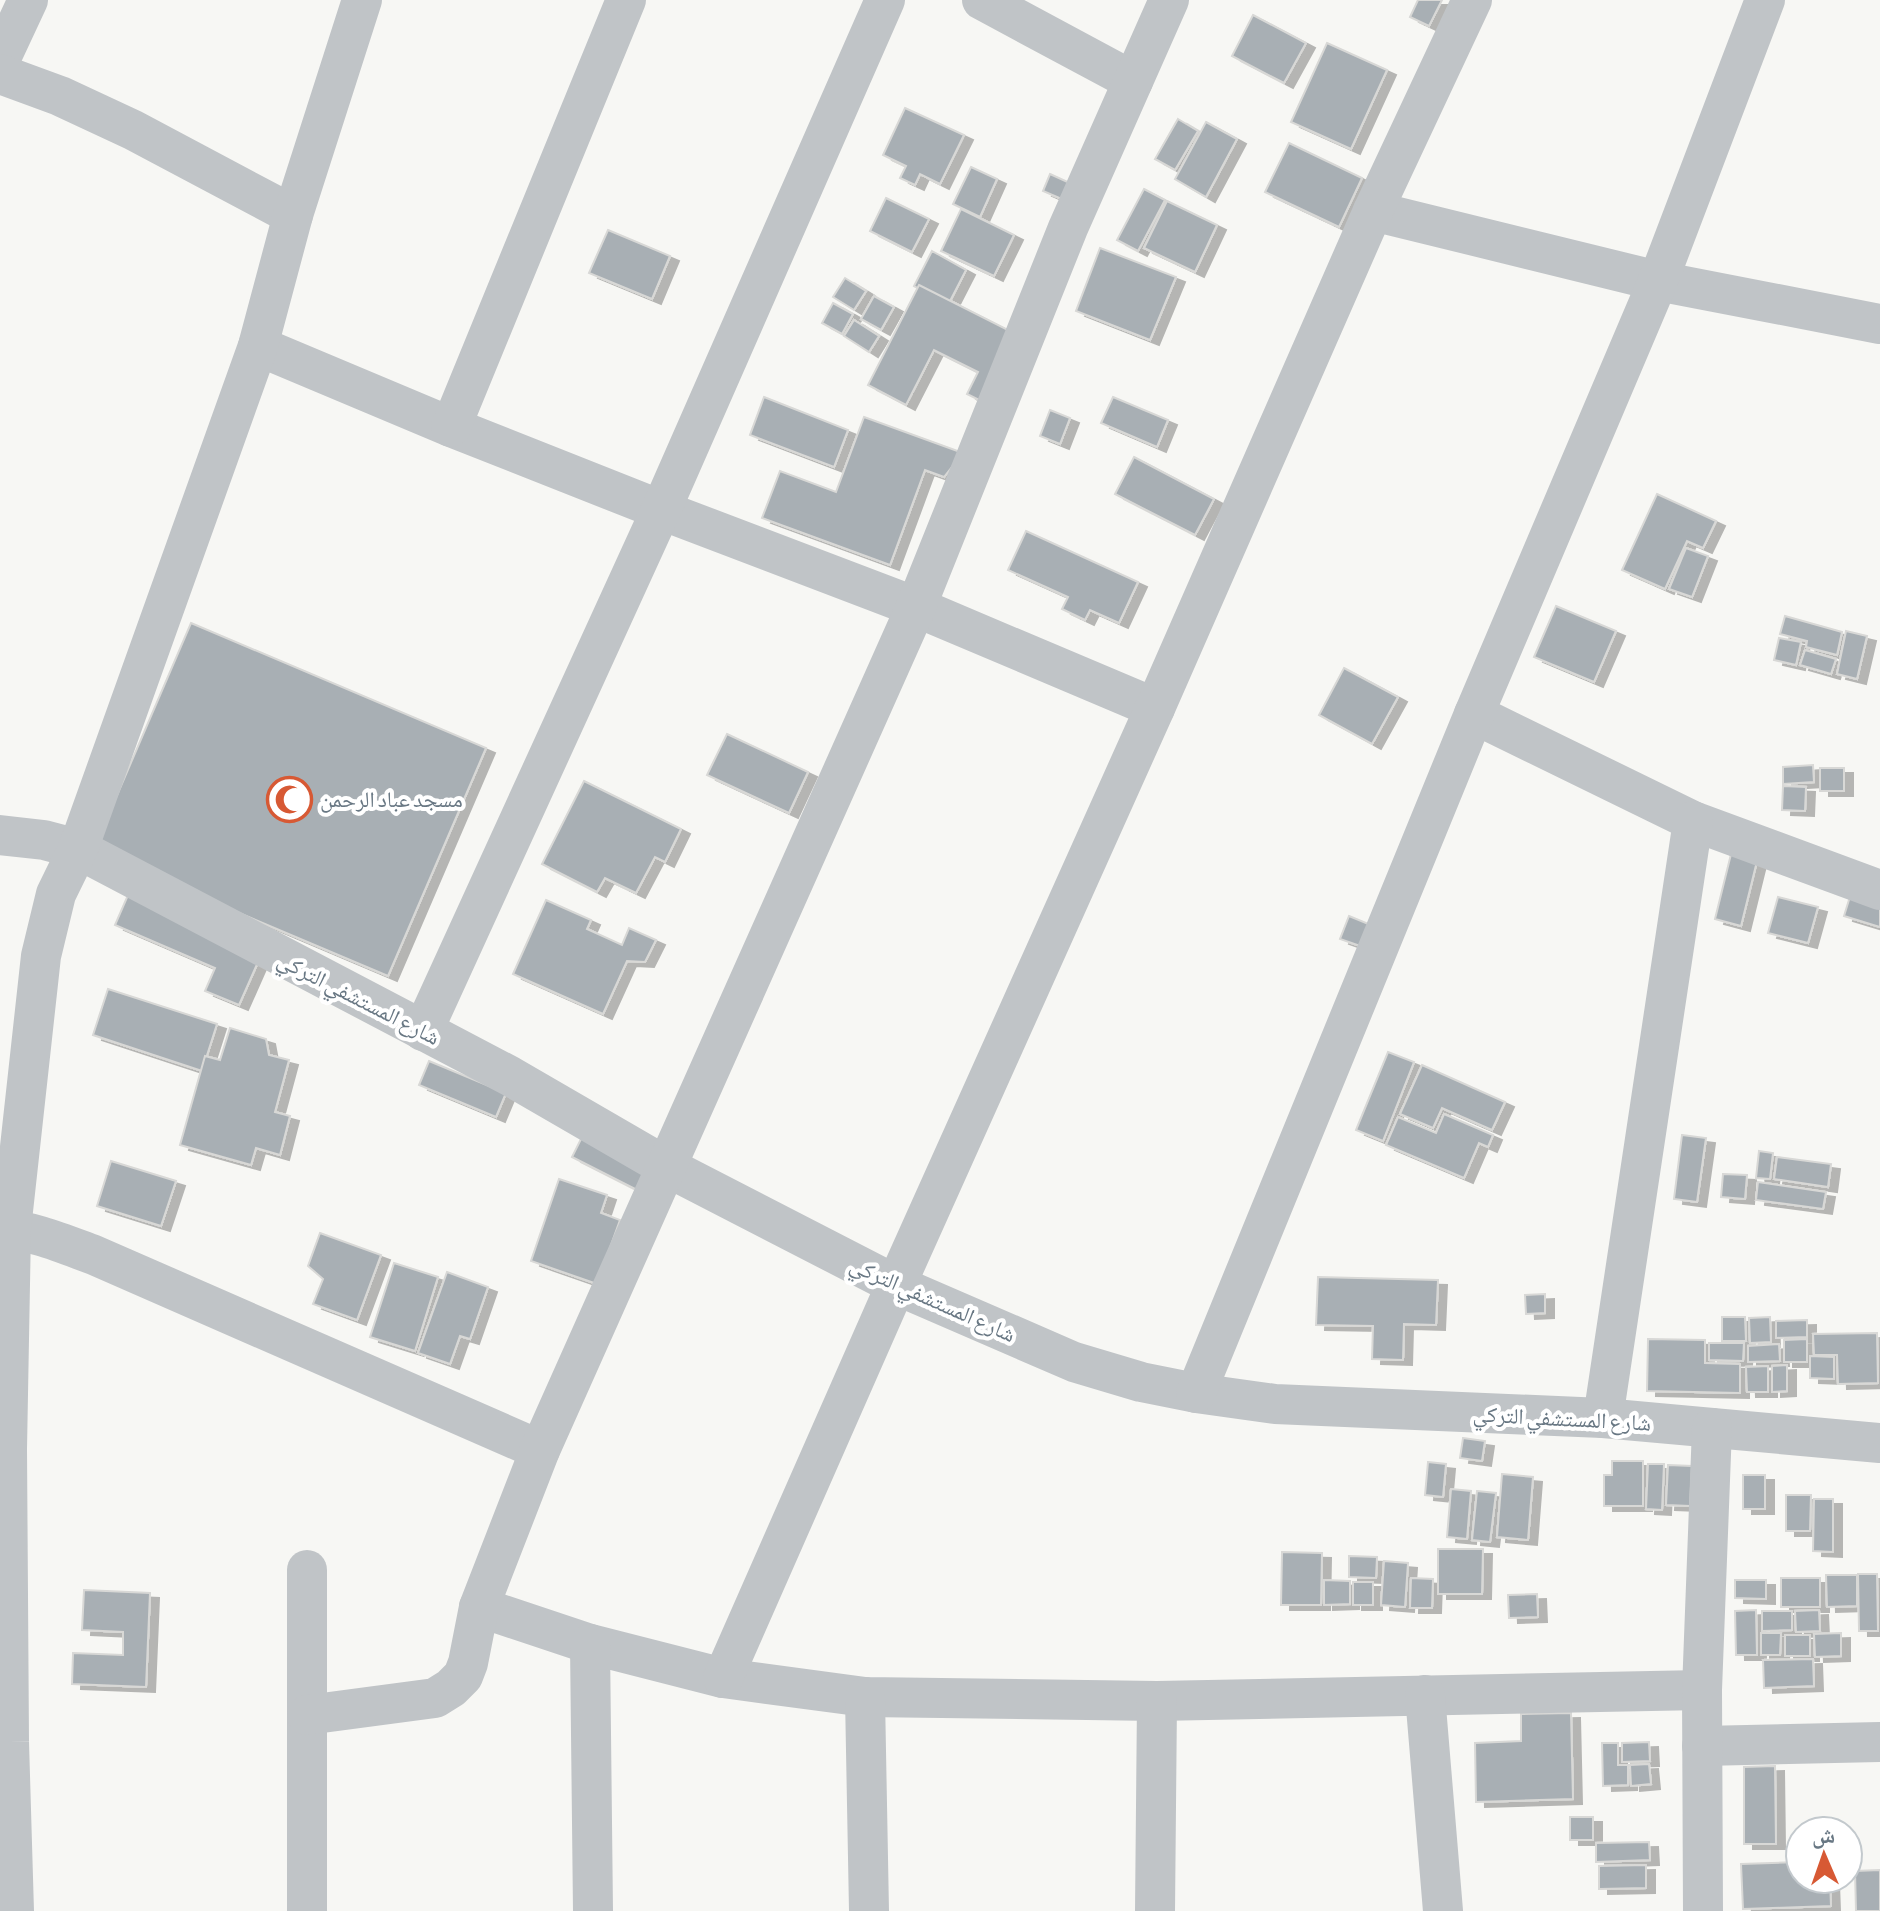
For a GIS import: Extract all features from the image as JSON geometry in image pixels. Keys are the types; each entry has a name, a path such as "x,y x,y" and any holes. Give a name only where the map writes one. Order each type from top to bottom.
{"street":[{"path":"0,60 28,0"},
{"path":"14,1911 4,1450 6,1229 41,956 56,894 78,849 258,346 293,215 362,0"},
{"path":"451,427 626,0"},
{"path":"423,1031 661,510 885,0"},
{"path":"982,0 1133,81"},
{"path":"307,1715 435,1698 463,1676 479,1607 540,1450 916,607 1068,228 1169,0"},
{"path":"723,1678 1373,211 1472,0"},
{"path":"1196,1393 1474,714 1658,281 1765,0"},
{"path":"0,74 60,96 133,130 293,215"},
{"path":"1373,211 1658,281 1880,324"},
{"path":"258,346 451,427 916,607 1155,708"},
{"path":"1474,714 1693,821 1880,890"},
{"path":"1603,1418 1693,821"},
{"name":"شارع المستشفي التركي","path":"0,835 44,840 78,849 510,1076 667,1167 896,1285 1074,1362 1141,1382 1275,1404 1603,1418 1880,1443"},
{"path":"6,1229 51,1239 94,1255 540,1450"},
{"path":"1703,1911 1702,1690 1712,1428"},
{"path":"307,1570 307,1911"},
{"path":"479,1607 590,1644 723,1678 865,1697 1157,1701 1702,1690"},
{"path":"590,1644 593,1911"},
{"path":"1425,1695 1443,1911"},
{"path":"865,1697 869,1911"},
{"path":"1155,1911 1157,1701"},
{"path":"1702,1746 1880,1742"}],"building":[{"path":"1418,0 1442,0 1429,26 1410,17"},
{"path":"1253,15 1306,43 1284,83 1232,56"},
{"path":"1327,43 1387,70 1351,149 1291,122"},
{"path":"905,108 964,135 940,184 920,174 915,185 900,178 906,166 883,155"},
{"path":"1178,119 1198,131 1175,170 1155,159"},
{"path":"1206,122 1237,139 1206,197 1175,179"},
{"path":"1289,143 1362,178 1339,227 1265,192"},
{"path":"971,167 997,179 980,217 953,204"},
{"path":"1050,174 1072,184 1064,200 1043,191"},
{"path":"1144,189 1165,200 1138,251 1117,240"},
{"path":"886,198 929,219 912,252 870,231"},
{"path":"1167,201 1217,225 1195,272 1144,248"},
{"path":"961,209 1014,235 994,276 941,251"},
{"path":"608,230 670,256 652,299 589,273"},
{"path":"1100,248 1176,277 1150,340 1076,311"},
{"path":"932,251 966,270 948,305 914,286"},
{"path":"845,278 866,291 854,310 833,297"},
{"path":"919,285 1018,335 983,402 967,394 978,372 934,350 906,405 868,385"},
{"path":"874,296 894,307 881,330 861,319"},
{"path":"833,303 853,314 842,334 822,323"},
{"path":"854,320 879,336 869,352 844,336"},
{"path":"764,397 848,430 834,467 750,435"},
{"path":"1113,397 1168,420 1157,447 1101,423"},
{"path":"1050,410 1070,418 1060,444 1040,436"},
{"path":"864,417 963,453 944,477 925,470 890,565 762,518 780,471 836,492"},
{"path":"1134,457 1214,499 1195,535 1115,494"},
{"path":"1657,494 1716,521 1703,548 1687,541 1665,589 1622,570"},
{"path":"1026,531 1138,582 1119,623 1090,610 1085,620 1062,609 1068,597 1008,570"},
{"path":"1686,548 1708,556 1692,597 1669,589"},
{"path":"1556,606 1616,631 1594,682 1534,657"},
{"path":"1785,616 1842,632 1837,655 1806,647 1807,641 1780,634"},
{"name":"مسجد عباد الرحمن","path":"191,623 486,748 388,976 93,851"},
{"path":"1846,631 1867,636 1857,679 1837,674"},
{"path":"1779,638 1801,642 1796,665 1774,660"},
{"path":"1805,650 1836,659 1831,674 1800,665"},
{"path":"1344,668 1398,697 1372,744 1319,715"},
{"path":"727,734 808,772 789,813 707,775"},
{"path":"1813,765 1814,782 1783,784 1783,767"},
{"path":"1820,768 1844,768 1844,791 1820,791"},
{"path":"584,781 681,829 665,862 655,857 636,893 605,878 597,892 542,864"},
{"path":"1783,786 1806,787 1805,811 1782,810"},
{"path":"1733,846 1759,853 1741,926 1715,919"},
{"path":"1852,890 1880,899 1880,927 1844,916"},
{"path":"128,895 262,953 239,1005 205,991 215,968 115,925"},
{"path":"1778,897 1818,907 1808,943 1768,933"},
{"path":"546,900 591,920 587,929 622,945 629,928 656,940 645,962 627,961 603,1014 513,974"},
{"path":"1349,916 1371,925 1363,947 1340,939"},
{"path":"108,989 217,1024 202,1071 93,1035"},
{"path":"230,1028 266,1039 269,1055 289,1060 275,1112 290,1116 280,1155 256,1148 251,1165 180,1145 205,1056 220,1060"},
{"path":"1388,1052 1414,1062 1383,1141 1356,1130"},
{"path":"429,1061 506,1093 496,1117 419,1085"},
{"path":"1422,1065 1505,1102 1492,1130 1442,1108 1433,1128 1400,1114"},
{"path":"1444,1114 1493,1135 1488,1147 1479,1143 1464,1178 1386,1145 1398,1117 1436,1133"},
{"path":"583,1135 652,1170 641,1192 572,1157"},
{"path":"1682,1135 1706,1138 1697,1202 1674,1199"},
{"path":"1759,1151 1773,1153 1770,1179 1756,1178"},
{"path":"1777,1157 1831,1164 1828,1187 1774,1179"},
{"path":"111,1161 176,1181 161,1226 97,1206"},
{"path":"1723,1174 1747,1175 1745,1199 1721,1197"},
{"path":"559,1179 607,1195 601,1213 620,1220 597,1284 531,1261"},
{"path":"1758,1182 1826,1192 1823,1209 1756,1200"},
{"path":"320,1233 381,1255 357,1320 313,1304 323,1279 308,1266"},
{"path":"394,1263 438,1277 415,1351 370,1337"},
{"path":"447,1272 488,1287 470,1339 460,1336 450,1364 418,1353"},
{"path":"1318,1277 1438,1280 1436,1325 1404,1324 1403,1360 1372,1359 1373,1326 1316,1325"},
{"path":"1545,1294 1545,1313 1526,1314 1525,1295"},
{"path":"1722,1317 1745,1317 1746,1341 1722,1341"},
{"path":"1770,1317 1771,1342 1750,1343 1749,1318"},
{"path":"1807,1320 1807,1337 1776,1338 1776,1321"},
{"path":"1877,1333 1878,1383 1838,1384 1837,1355 1814,1355 1813,1334"},
{"path":"1648,1339 1705,1340 1705,1363 1740,1364 1740,1393 1647,1391"},
{"path":"1807,1339 1807,1362 1784,1362 1784,1340"},
{"path":"1709,1343 1744,1343 1743,1361 1709,1360"},
{"path":"1779,1344 1780,1361 1748,1362 1748,1346"},
{"path":"1810,1356 1834,1357 1834,1379 1810,1378"},
{"path":"1787,1365 1787,1391 1772,1392 1772,1366"},
{"path":"1768,1366 1768,1392 1747,1392 1746,1367"},
{"path":"1463,1438 1485,1441 1482,1461 1460,1458"},
{"path":"1612,1461 1643,1461 1643,1506 1604,1506 1604,1475 1612,1475"},
{"path":"1428,1462 1446,1464 1443,1497 1425,1495"},
{"path":"1648,1464 1664,1464 1662,1510 1646,1509"},
{"path":"1668,1465 1692,1466 1690,1506 1666,1505"},
{"path":"1502,1474 1533,1477 1528,1540 1497,1537"},
{"path":"1743,1475 1765,1475 1765,1509 1743,1509"},
{"path":"1451,1489 1471,1491 1467,1539 1447,1537"},
{"path":"1477,1491 1496,1493 1490,1542 1472,1540"},
{"path":"1786,1495 1811,1495 1810,1531 1786,1531"},
{"path":"1814,1499 1833,1499 1833,1552 1813,1551"},
{"path":"1438,1549 1483,1549 1482,1594 1438,1594"},
{"path":"1282,1552 1322,1553 1321,1605 1281,1605"},
{"path":"1349,1556 1377,1557 1376,1578 1349,1577"},
{"path":"1384,1561 1408,1563 1405,1607 1381,1605"},
{"path":"1858,1574 1877,1574 1878,1631 1859,1631"},
{"path":"1826,1575 1857,1575 1857,1606 1827,1607"},
{"path":"1411,1578 1433,1579 1432,1608 1410,1608"},
{"path":"1781,1578 1820,1578 1820,1607 1781,1607"},
{"path":"1324,1580 1350,1581 1350,1604 1324,1605"},
{"path":"1735,1580 1766,1580 1766,1599 1735,1598"},
{"path":"1353,1582 1373,1582 1373,1605 1353,1605"},
{"path":"84,1590 150,1593 146,1687 72,1684 73,1653 123,1655 123,1632 82,1630"},
{"path":"1537,1594 1538,1617 1509,1618 1508,1595"},
{"path":"1756,1610 1757,1655 1736,1655 1735,1611"},
{"path":"1819,1610 1820,1631 1796,1632 1795,1611"},
{"path":"1762,1611 1792,1611 1792,1630 1762,1631"},
{"path":"1761,1633 1781,1633 1780,1655 1761,1655"},
{"path":"1841,1633 1841,1656 1815,1657 1814,1634"},
{"path":"1785,1635 1810,1635 1810,1656 1785,1656"},
{"path":"1813,1659 1814,1686 1764,1688 1763,1660"},
{"path":"1571,1713 1573,1799 1476,1802 1475,1743 1521,1741 1521,1714"},
{"path":"1649,1742 1650,1761 1622,1762 1622,1743"},
{"path":"1602,1743 1618,1743 1618,1765 1628,1765 1628,1785 1603,1786"},
{"path":"1649,1764 1651,1784 1631,1786 1630,1765"},
{"path":"1775,1766 1776,1844 1744,1844 1744,1767"},
{"path":"1570,1817 1593,1817 1593,1840 1570,1840"},
{"path":"1649,1842 1650,1860 1596,1862 1596,1843"},
{"path":"1784,1863 1784,1895 1831,1895 1831,1906 1743,1909 1741,1864"},
{"path":"1646,1865 1646,1888 1599,1889 1599,1866"},
{"path":"1880,1870 1880,1911 1856,1911 1856,1895 1864,1895 1864,1871"}],"place":[{"name":"مسجد عباد الرحمن","path":"289,799"}]}
